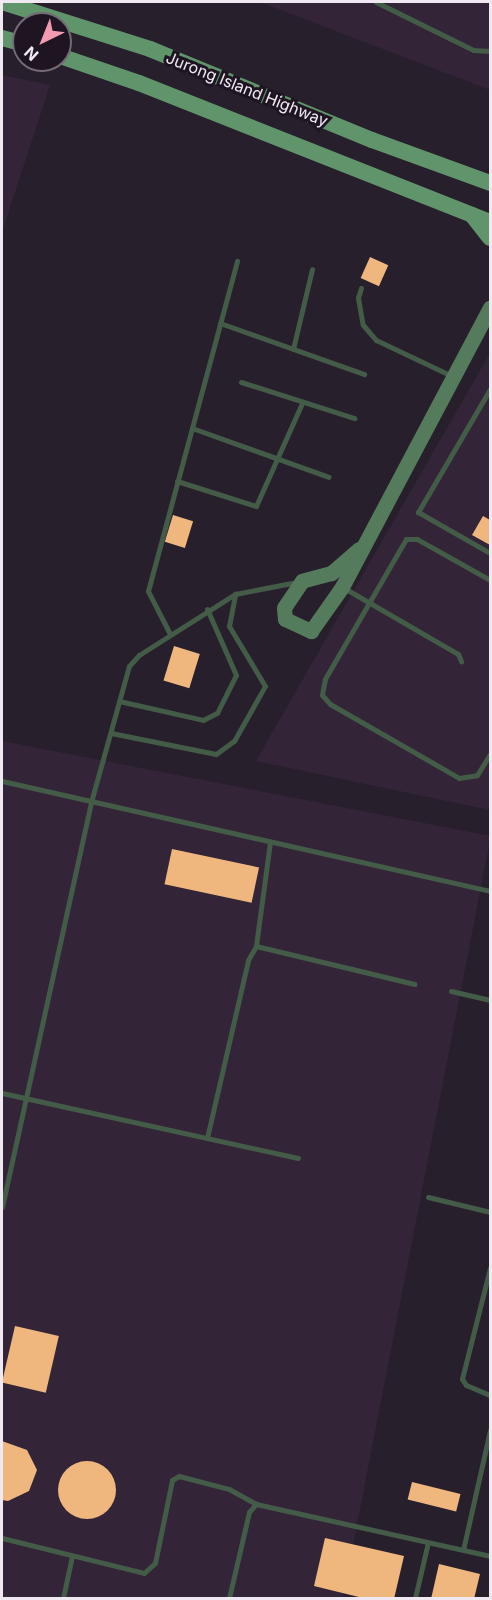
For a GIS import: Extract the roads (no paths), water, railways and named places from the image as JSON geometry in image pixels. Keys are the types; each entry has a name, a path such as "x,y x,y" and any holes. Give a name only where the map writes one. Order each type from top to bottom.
{"main road":[{"name":"Jurong Island Highway","path":"2,2 150,49 372,140 488,181"},
{"name":"Jurong Island Highway","path":"72,60 139,83 490,222"},
{"path":"471,214 490,238"}],"street":[{"path":"359,549 331,573 302,581 282,613 285,619 308,632 342,587 356,565 359,549 490,311"}],"lane":[{"path":"376,2 473,50 490,51"},
{"path":"170,634 148,591 237,261"},
{"path":"293,349 312,269"},
{"path":"361,288 358,298 363,325 376,340 453,376"},
{"path":"220,322 364,374"},
{"path":"241,382 354,418"},
{"path":"490,389 418,512 490,553"},
{"path":"177,481 256,506 302,403"},
{"path":"192,428 329,477"},
{"path":"490,580 411,537 401,545 325,679 325,699 459,778 477,775 490,754"},
{"path":"2,1207 92,802 132,661 207,609 235,594 302,581"},
{"path":"342,587 458,654 461,661"},
{"path":"111,733 216,754 234,741 265,686 229,626 235,594"},
{"path":"119,701 203,720 217,713 236,675 207,609"},
{"path":"2,781 490,891"},
{"path":"207,1138 248,960 256,946 270,842"},
{"path":"256,946 414,984"},
{"path":"451,992 490,1000"},
{"path":"2,1093 298,1158"},
{"path":"428,1197 490,1212"},
{"path":"490,1268 462,1379 466,1385 490,1395"},
{"path":"463,1550 490,1430"},
{"path":"2,1538 144,1573 150,1570 175,1477 229,1489 256,1504 490,1556"},
{"path":"228,1599 249,1512 256,1504"},
{"path":"414,1599 428,1542"},
{"path":"63,1599 72,1556"}]}
